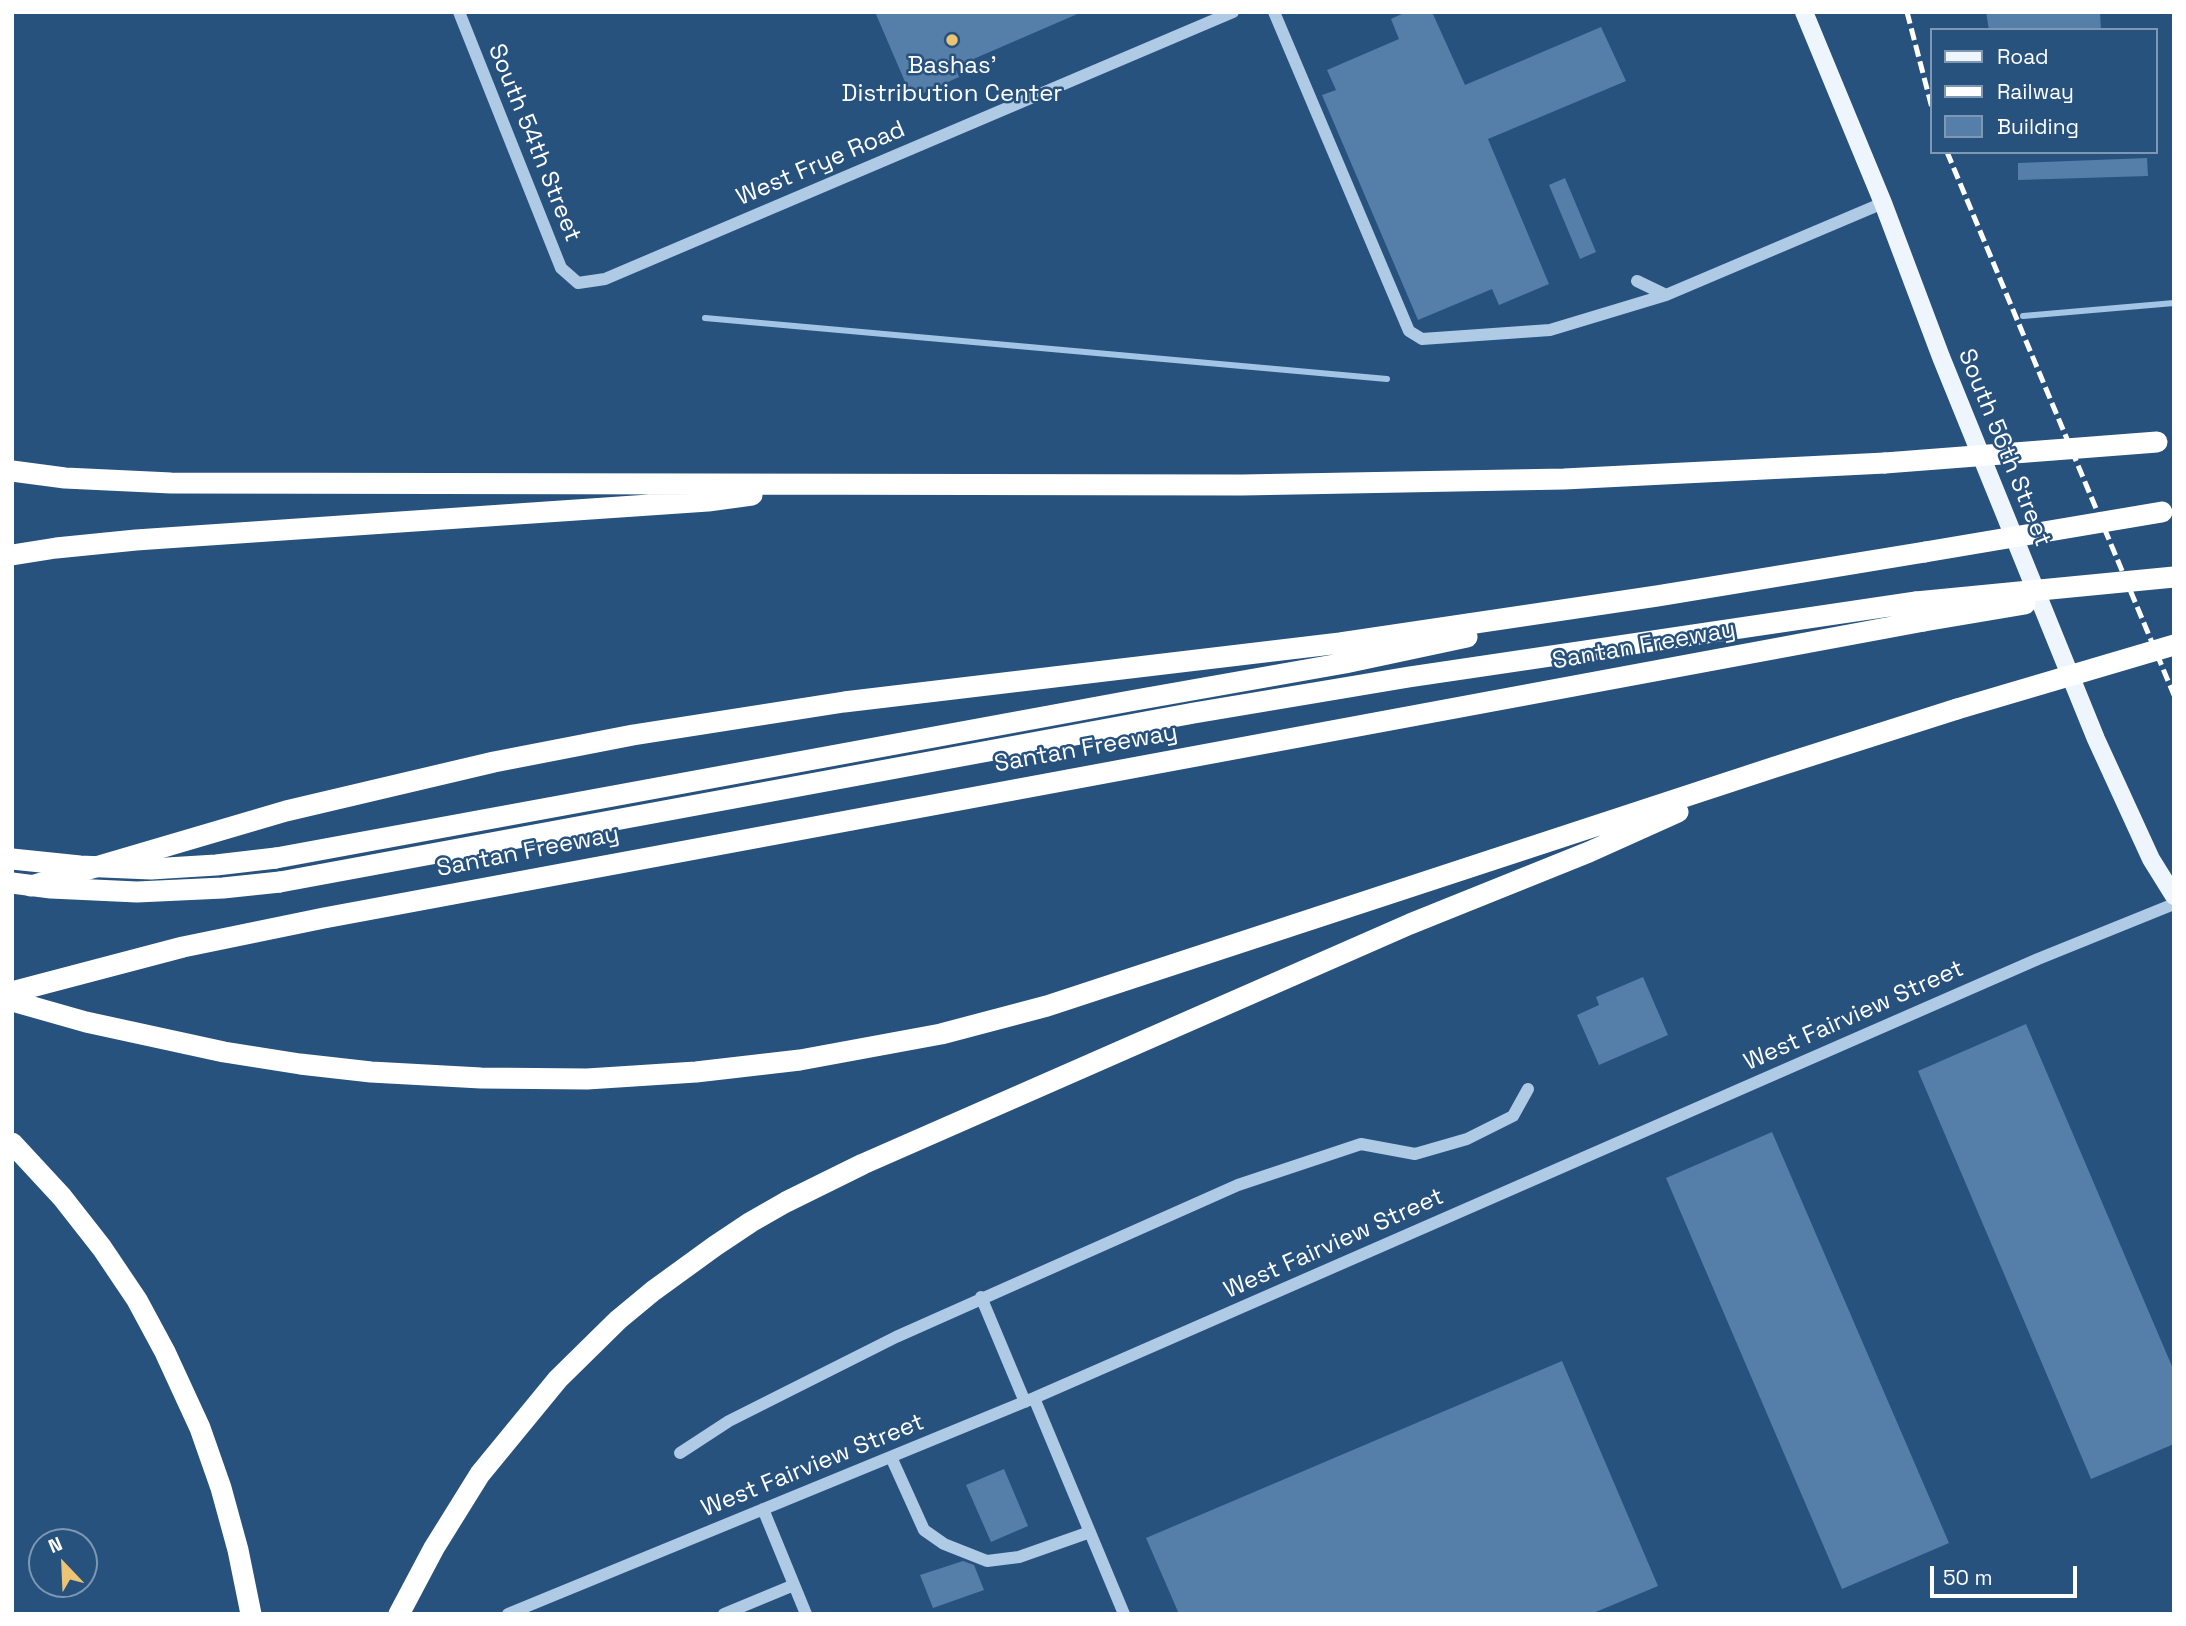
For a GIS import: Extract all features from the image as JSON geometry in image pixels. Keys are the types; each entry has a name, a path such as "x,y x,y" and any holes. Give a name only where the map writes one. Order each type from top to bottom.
{"highway":[{"path":"12,471 65,478 171,483 1242,485 1457,482 1885,463 2166,441"},
{"path":"12,555 160,538 708,500 844,484"},
{"name":"Santan Freeway","path":"12,892 150,849 286,811 482,764 633,734 844,702 1340,643 1657,596 2168,511"},
{"name":"Santan Freeway","path":"12,992 183,947 324,918 1920,612 2174,578"},
{"path":"12,859 80,866 151,869 276,858 1345,663 1657,596"},
{"path":"12,883 51,888 137,892 214,889 280,882 1194,713 1409,677 1920,612"},
{"path":"12,1002 86,1022 265,1059 337,1069 443,1077 541,1080 647,1076 730,1069 871,1048 1012,1016 1105,989 1775,767 1957,709 2174,645"},
{"path":"399,1614 433,1548 480,1474 558,1379 618,1320 653,1291 751,1222 863,1164 1410,924 1589,852 1775,767"},
{"path":"12,1143 62,1197 102,1248 136,1300 171,1364 200,1428 221,1488 239,1550 251,1614"}],"main road":[{"name":"South 56th Street","path":"1804,12 2096,739 2151,859 2174,896"}],"street":[{"name":"South 54th Street","path":"459,12 561,268 578,283"},
{"name":"West Frye Road","path":"578,283 605,279 1233,12"},
{"path":"1274,12 1409,331 1422,339 1550,330 1666,295 1882,203"},
{"path":"1637,281 1666,295"},
{"name":"West Fairview Street","path":"508,1614 1030,1400 2001,975 2174,904"},
{"path":"680,1453 729,1421 895,1337 1238,1185 1361,1144 1415,1154 1467,1139 1513,1116 1528,1089"},
{"path":"981,1297 1090,1532 1124,1614"},
{"path":"891,1457 924,1530 944,1544 988,1561 1019,1557 1090,1532"},
{"path":"763,1510 806,1614"},
{"path":"724,1614 794,1585"}],"building":[{"name":"Bashas' Distribution Center","path":"875,12 1082,12 955,67 959,77 912,98"},
{"path":"1406,12 1432,12 1465,85 1601,27 1626,81 1488,139 1549,284 1499,305 1492,289 1418,320 1322,95 1336,90 1327,70 1399,39 1391,19"},
{"path":"1986,12 2100,12 2101,28 1989,28"},
{"path":"2147,158 2148,176 2018,180 2018,163"},
{"path":"1565,178 1596,252 1580,259 1549,185"},
{"path":"1643,977 1668,1035 1599,1065 1577,1015 1599,1005 1596,997"},
{"path":"2026,1024 2174,1371 2174,1444 2091,1479 1918,1071"},
{"path":"1772,1132 1949,1543 1842,1589 1666,1178"},
{"path":"1562,1361 1658,1586 1591,1614 1179,1614 1146,1538"},
{"path":"1004,1469 1028,1526 991,1542 966,1485"},
{"path":"963,1561 974,1565 984,1590 933,1608 920,1575"}],"waterway":[{"path":"2023,316 2174,303"},
{"path":"705,318 1387,379"}],"railway":[{"path":"1907,12 1930,100"},
{"path":"1948,154 2174,695"}],"place":[{"name":"Bashas' Distribution Center","path":"952,40"}]}
